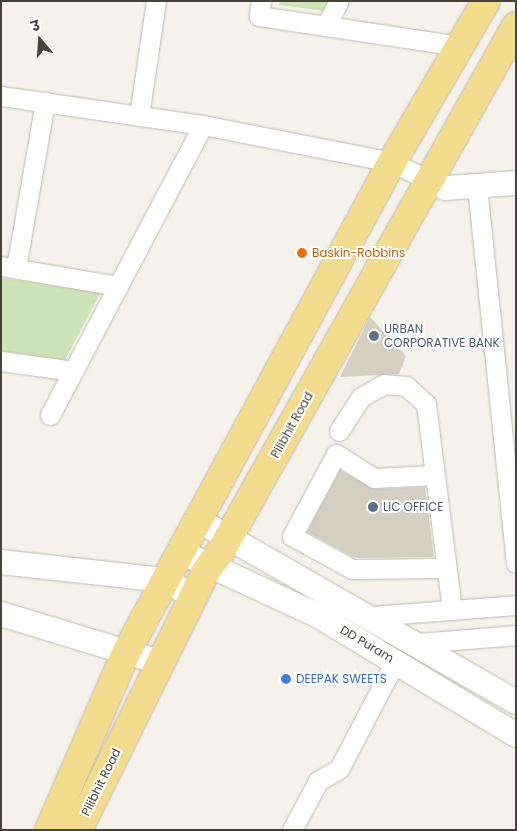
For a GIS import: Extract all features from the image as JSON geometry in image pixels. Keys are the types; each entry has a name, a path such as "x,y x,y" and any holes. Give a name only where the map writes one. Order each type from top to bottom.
{"highway":[{"path":"49,830 127,651 392,162 486,1"},
{"name":"Pilibhit Road","path":"78,830 193,596 229,538 516,26"}],"street":[{"path":"139,116 156,1"},
{"path":"261,1 259,16 460,46"},
{"path":"326,26 339,1"},
{"path":"1,96 203,125 392,162 446,188 516,183"},
{"path":"45,102 9,267 118,286"},
{"path":"50,415 203,125"},
{"path":"477,186 516,563"},
{"path":"1,361 74,371"},
{"path":"340,431 361,397 384,384 406,386 426,404 445,568 452,610"},
{"path":"434,474 374,478 336,454 292,536 352,569 445,568"},
{"name":"DD Puram","path":"198,520 371,616 516,702"},
{"name":"DD Puram","path":"181,552 317,615 516,735"},
{"path":"1,562 165,580 193,596"},
{"path":"371,616 516,605"},
{"path":"1,614 159,662"},
{"path":"419,644 516,635"},
{"path":"294,829 318,781 339,769 396,662"}],"green space":[{"path":"280,1 329,1 324,11 279,5"},
{"path":"1,278 101,292 65,360 1,351"}],"building":[{"name":"URBAN CORPORATIVE BANK","path":"370,317 406,356 399,374 340,377"},
{"name":"LIC OFFICE","path":"340,470 374,489 425,487 434,557 355,558 307,532"}],"place":[{"name":"Baskin-Robbins","path":"302,253"},
{"name":"URBAN CORPORATIVE BANK","path":"374,336"},
{"name":"LIC OFFICE","path":"373,507"},
{"name":"DEEPAK SWEETS","path":"286,679"}]}
